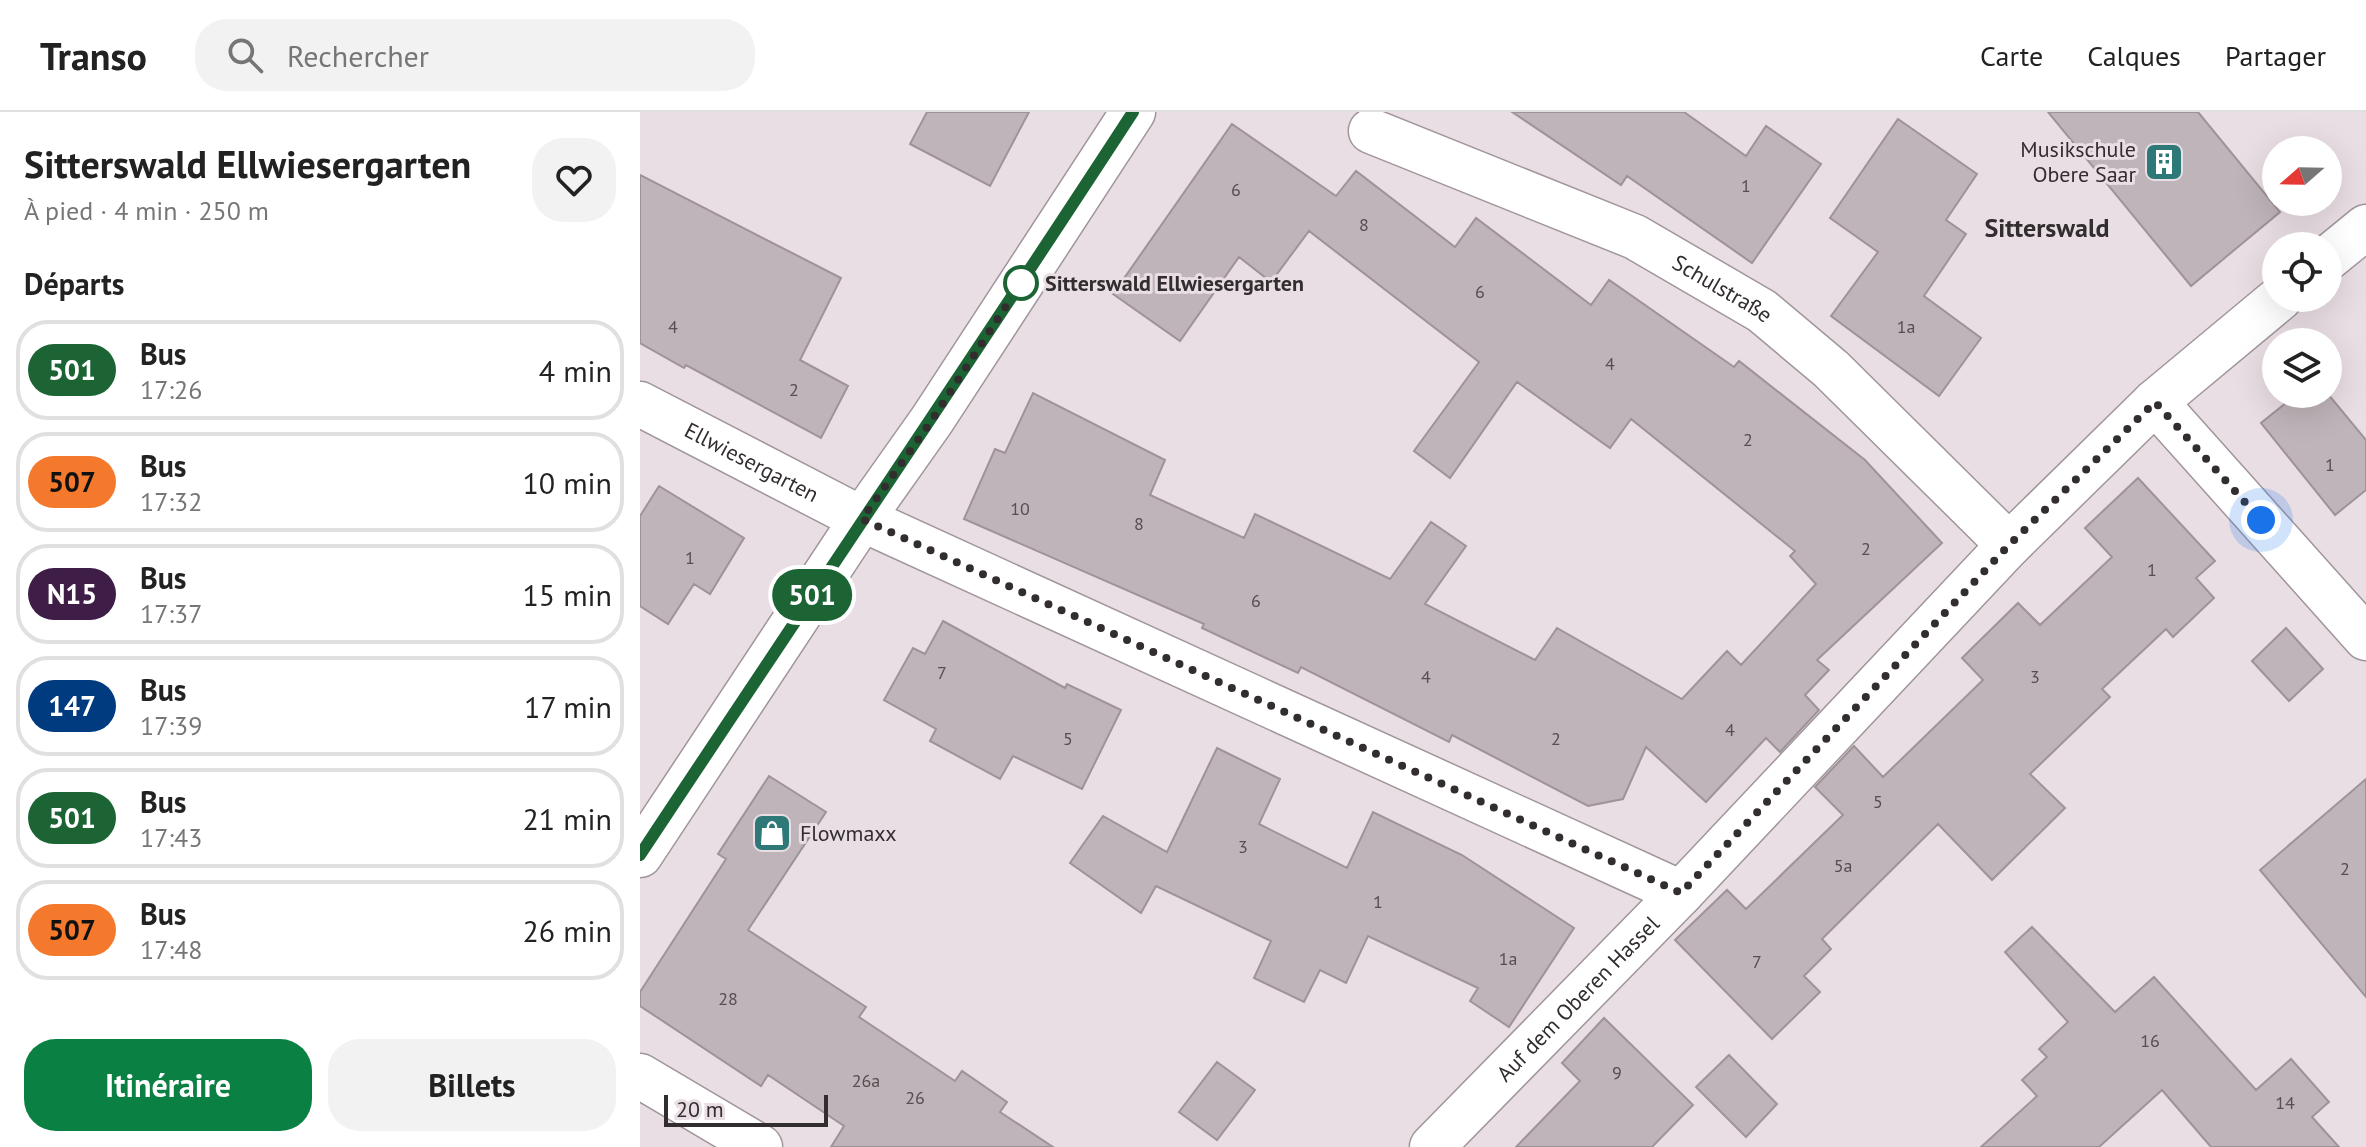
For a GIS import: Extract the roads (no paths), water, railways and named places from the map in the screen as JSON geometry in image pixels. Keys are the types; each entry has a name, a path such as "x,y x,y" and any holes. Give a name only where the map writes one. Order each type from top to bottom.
{"street":[{"path":"640,855 862,519 932,420 1133,112"},
{"name":"Schulstraße","path":"1371,131 1635,237 1762,311 1831,369 2009,545"},
{"path":"2342,247 2366,227"},
{"name":"Auf dem Oberen Hassel","path":"1432,1147 1681,893 2009,545 2155,402 2263,312"},
{"path":"2155,402 2366,638"},
{"name":"Ellwiesergarten","path":"640,404 862,519 1681,893"},
{"path":"640,1076 760,1147"}],"place":[{"name":"Musikschule Obere Saar","path":"2164,162"},
{"name":"Sitterswald Ellwiesergarten","path":"1021,283"},
{"name":"Flowmaxx","path":"772,833"}],"district":[{"name":"Sitterswald","path":"2047,228"}]}
